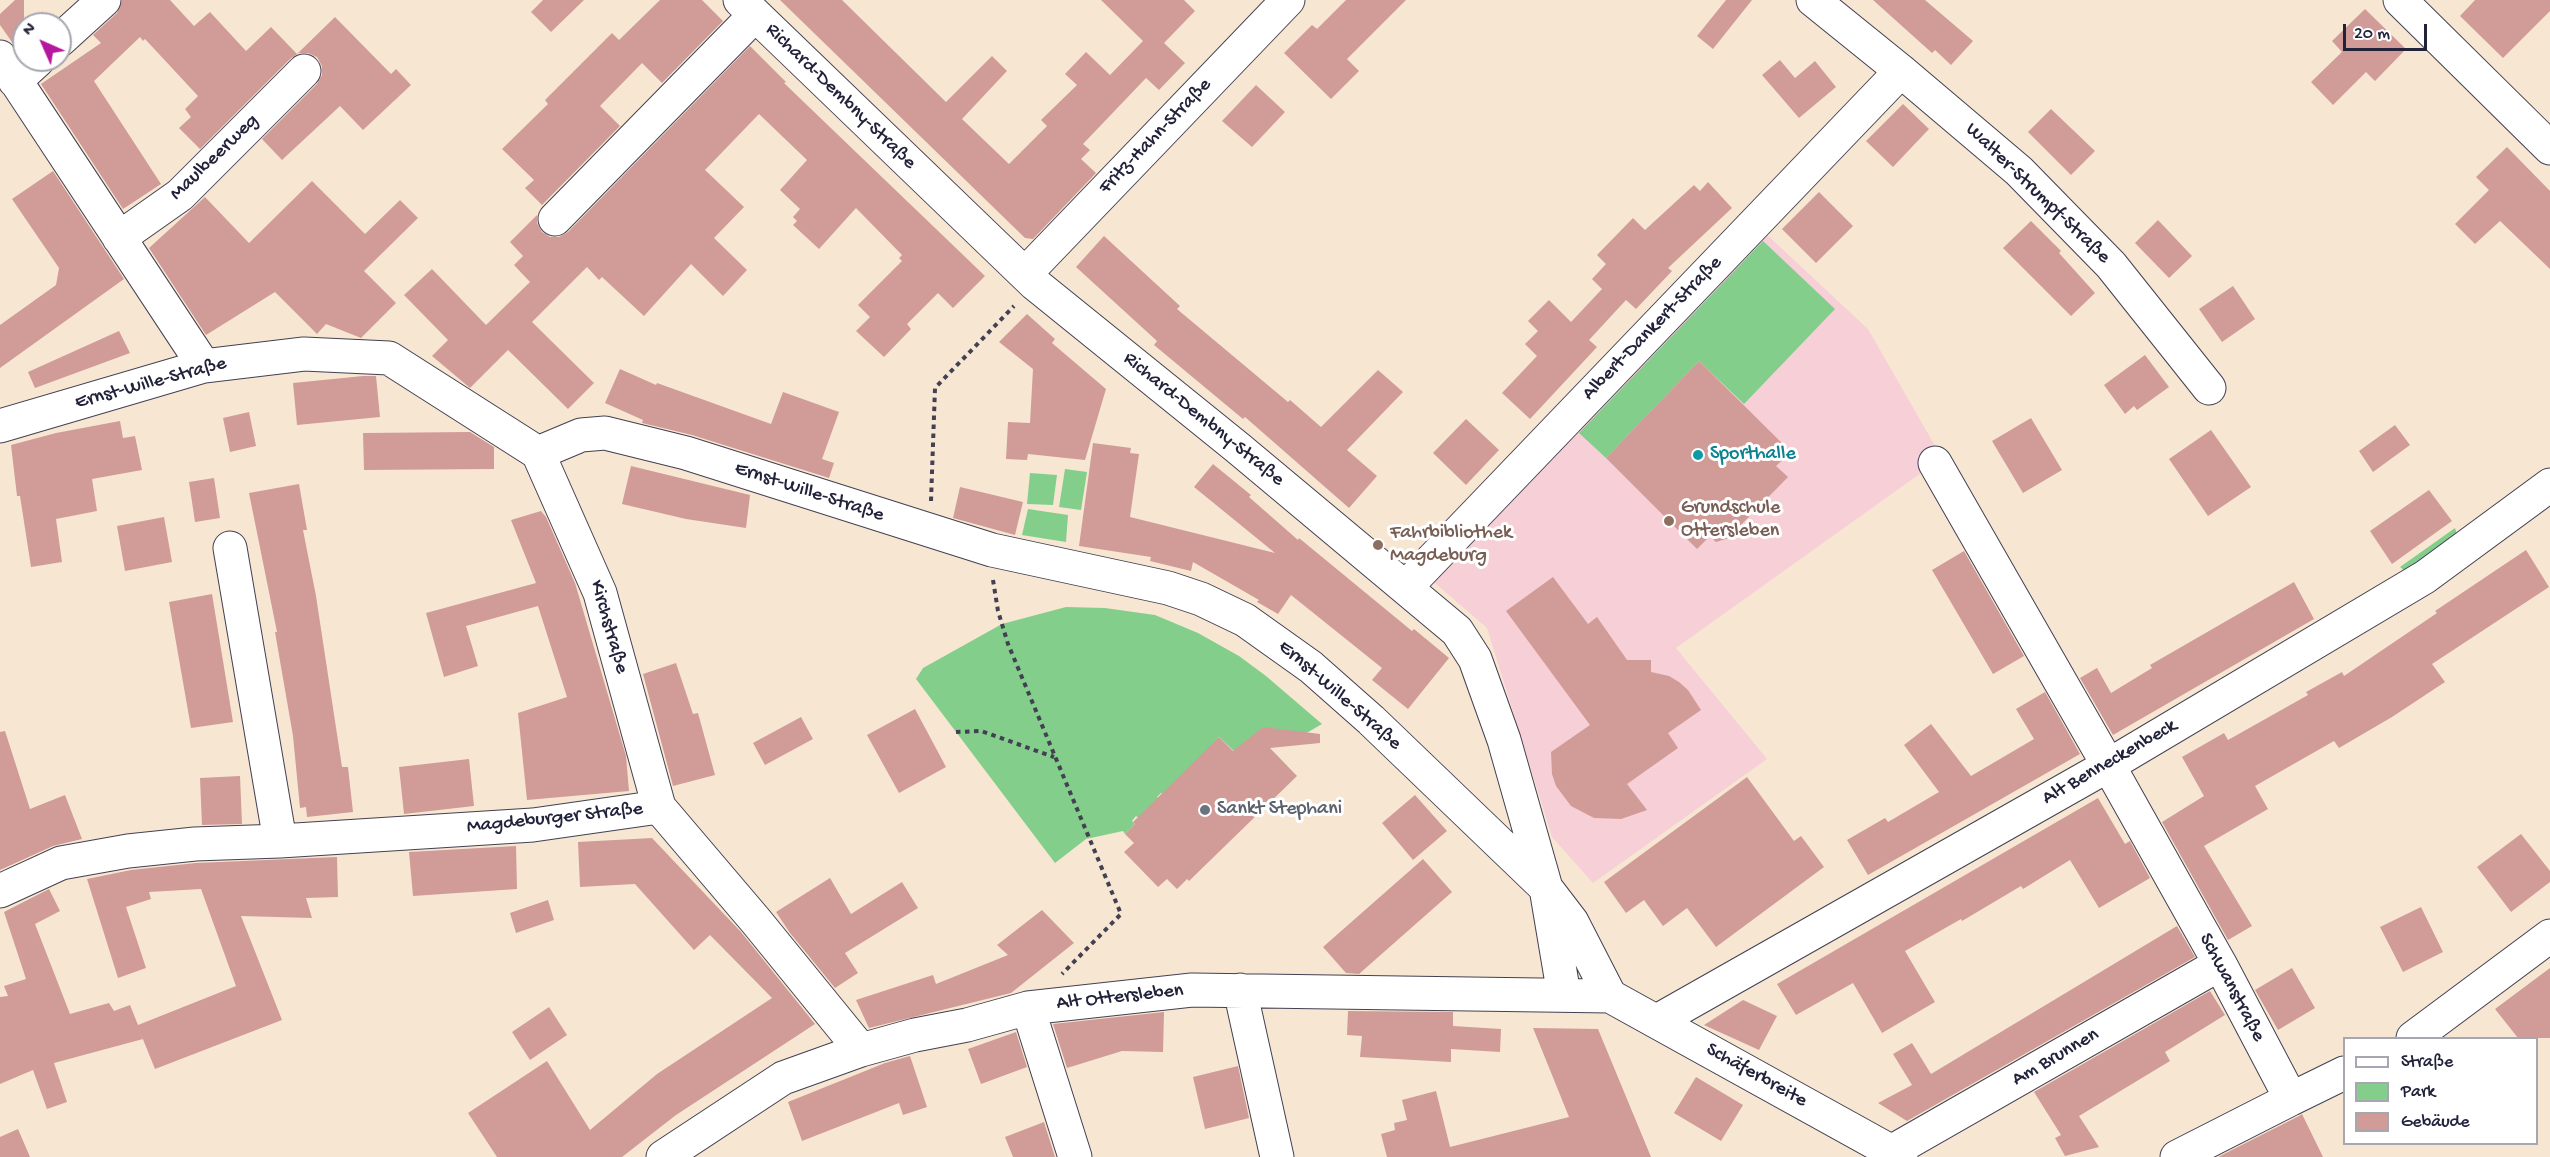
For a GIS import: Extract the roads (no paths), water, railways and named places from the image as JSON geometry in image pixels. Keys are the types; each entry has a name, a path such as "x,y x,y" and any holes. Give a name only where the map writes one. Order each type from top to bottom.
{"street":[{"path":"72,29 104,0"},
{"name":"Fritz-Hahn-Straße","path":"1030,279 1288,0"},
{"name":"Walter-Strumpf-Straße","path":"1813,0 2019,171 2111,265 2209,388"},
{"path":"2400,0 2550,148"},
{"name":"Richard-Dembny-Straße","path":"555,219 748,8 1030,279 1406,587 1450,625 1465,642 1486,685 1546,888 1564,995"},
{"name":"Maulbeerweg","path":"119,238 180,195 304,71"},
{"name":"Albert-Dankert-Straße","path":"1406,587 1901,71"},
{"path":"22,72 119,238 204,366"},
{"name":"Ernst-Wille-Straße","path":"0,426 204,366 304,354 389,358 538,453 581,435 605,433 686,453 992,550 1168,588 1206,601 1245,620 1289,650 1342,693 1546,888"},
{"name":"Kirchstraße","path":"538,453 600,593 659,807"},
{"name":"Schwanstraße","path":"1935,463 2109,765 2220,964 2291,1099"},
{"name":"Alt Benneckenbeck","path":"1657,1021 2109,765 2425,577 2550,485"},
{"path":"230,548 280,841"},
{"name":"Magdeburger Straße","path":"0,891 61,863 128,851 195,844 533,825 659,807 861,1050"},
{"name":"Richard-Dembny-Straße","path":"1546,888 1572,922 1610,996"},
{"path":"2414,1037 2550,936"},
{"name":"Am Brunnen","path":"1896,1155 2220,964"},
{"name":"Alt Ottersleben","path":"663,1157 783,1078 861,1050 1028,1008 1192,990 1610,996"},
{"path":"1240,990 1277,1157"},
{"name":"Schäferbreite","path":"1610,996 1896,1155"},
{"path":"1028,1008 1075,1157"},
{"path":"2177,1157 2343,1073"}],"place":[{"name":"Sporthalle","path":"1698,455"},
{"name":"Grundschule Ottersleben","path":"1669,521"},
{"name":"Fahrbibliothek Magdeburg","path":"1378,545"},
{"name":"Sankt Stephani","path":"1205,810"}]}
